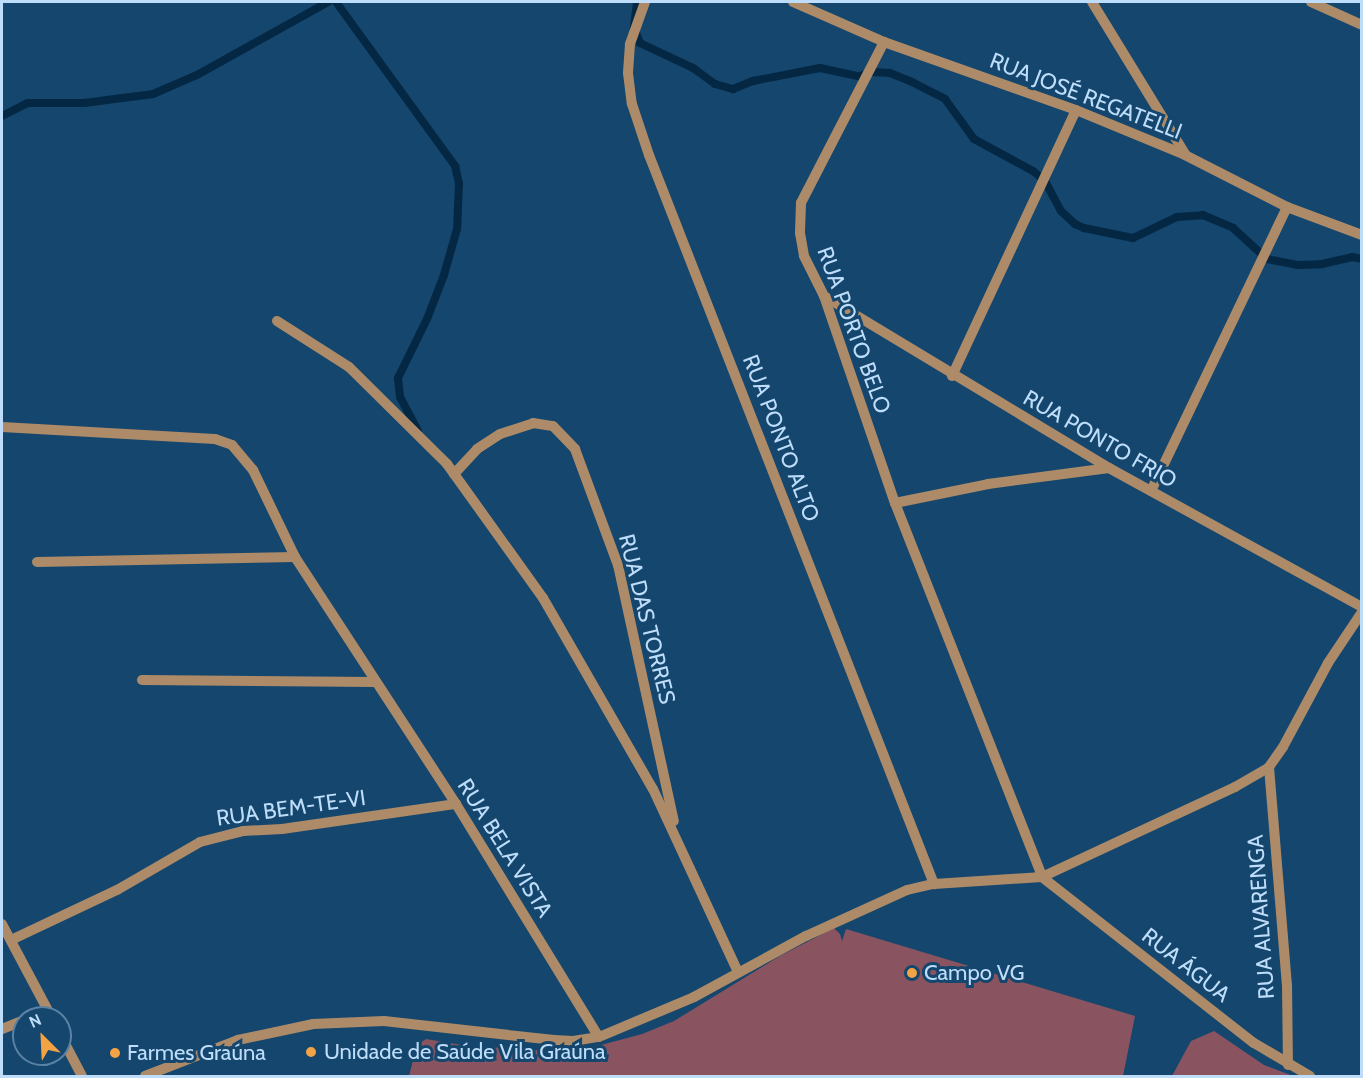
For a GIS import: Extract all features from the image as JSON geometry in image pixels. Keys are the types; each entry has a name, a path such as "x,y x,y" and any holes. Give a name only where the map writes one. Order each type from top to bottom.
{"street":[{"name":"RUA PONTO ALTO","path":"645,2 630,44 628,73 632,104 658,177 934,884"},
{"name":"RUA JOSÉ REGATELLI","path":"793,2 884,42 1076,110 1185,154 1287,207 1362,235"},
{"path":"1092,2 1185,154"},
{"path":"1311,2 1362,25"},
{"name":"RUA PORTO BELO","path":"884,42 801,203 800,233 804,256 824,296 896,503 1042,877"},
{"path":"952,376 1076,110"},
{"path":"1151,491 1287,207"},
{"name":"RUA PONTO FRIO","path":"824,296 952,376 1109,468 1362,609"},
{"name":"RUA DAS TORRES","path":"277,321 349,367 454,474 543,598 653,789 738,972"},
{"name":"RUA DAS TORRES","path":"454,474 477,449 500,434 533,423 553,426 575,449 618,565 678,840"},
{"name":"RUA BELA VISTA","path":"2,427 215,439 232,445 253,470 295,557 456,804 598,1037"},
{"path":"896,503 988,484 1109,468"},
{"path":"37,562 295,557"},
{"path":"145,1077 238,1040 313,1024 384,1021 554,1040 573,1041 598,1037 647,1019 873,904 907,890 934,884 1042,877 1235,787 1269,767 1283,747 1328,663 1362,609"},
{"path":"142,680 375,682"},
{"name":"RUA ALVARENGA","path":"1269,767 1287,985 1288,1065"},
{"name":"RUA BEM-TE-VI","path":"11,940 117,890 200,842 243,831 282,829 456,804"},
{"name":"RUA ÁGUA","path":"1042,877 1254,1043 1310,1077"},
{"path":"2,924 45,1006"},
{"path":"72,1057 82,1077"}],"shaded area":[{"path":"834,928 840,934 842,941 846,929 1135,1016 1123,1076 409,1076 417,1045 426,1039 480,1048 515,1047 557,1053 590,1048 642,1034 674,1021 780,956"},
{"path":"1214,1031 1264,1065 1293,1076 1172,1076 1191,1041"}],"waterway":[{"path":"2,116 28,103 84,103 153,94 197,75 328,2"},
{"path":"336,2 455,166 459,184 457,229 444,275 427,319 398,378 400,397 418,431"},
{"path":"637,2 634,28 640,43 693,68 715,84 733,89 753,81 820,68 859,76 873,72 890,73 912,82 945,99 974,139 1033,171 1045,181 1061,211 1075,224 1084,228 1133,238 1177,217 1203,215 1233,228 1267,259 1298,265 1322,264 1352,257 1362,259"}],"place":[{"name":"Campo VG","path":"912,973"},
{"name":"Unidade de Saúde Vila Graúna","path":"311,1052"},
{"name":"Farmes Graúna","path":"115,1053"}]}
